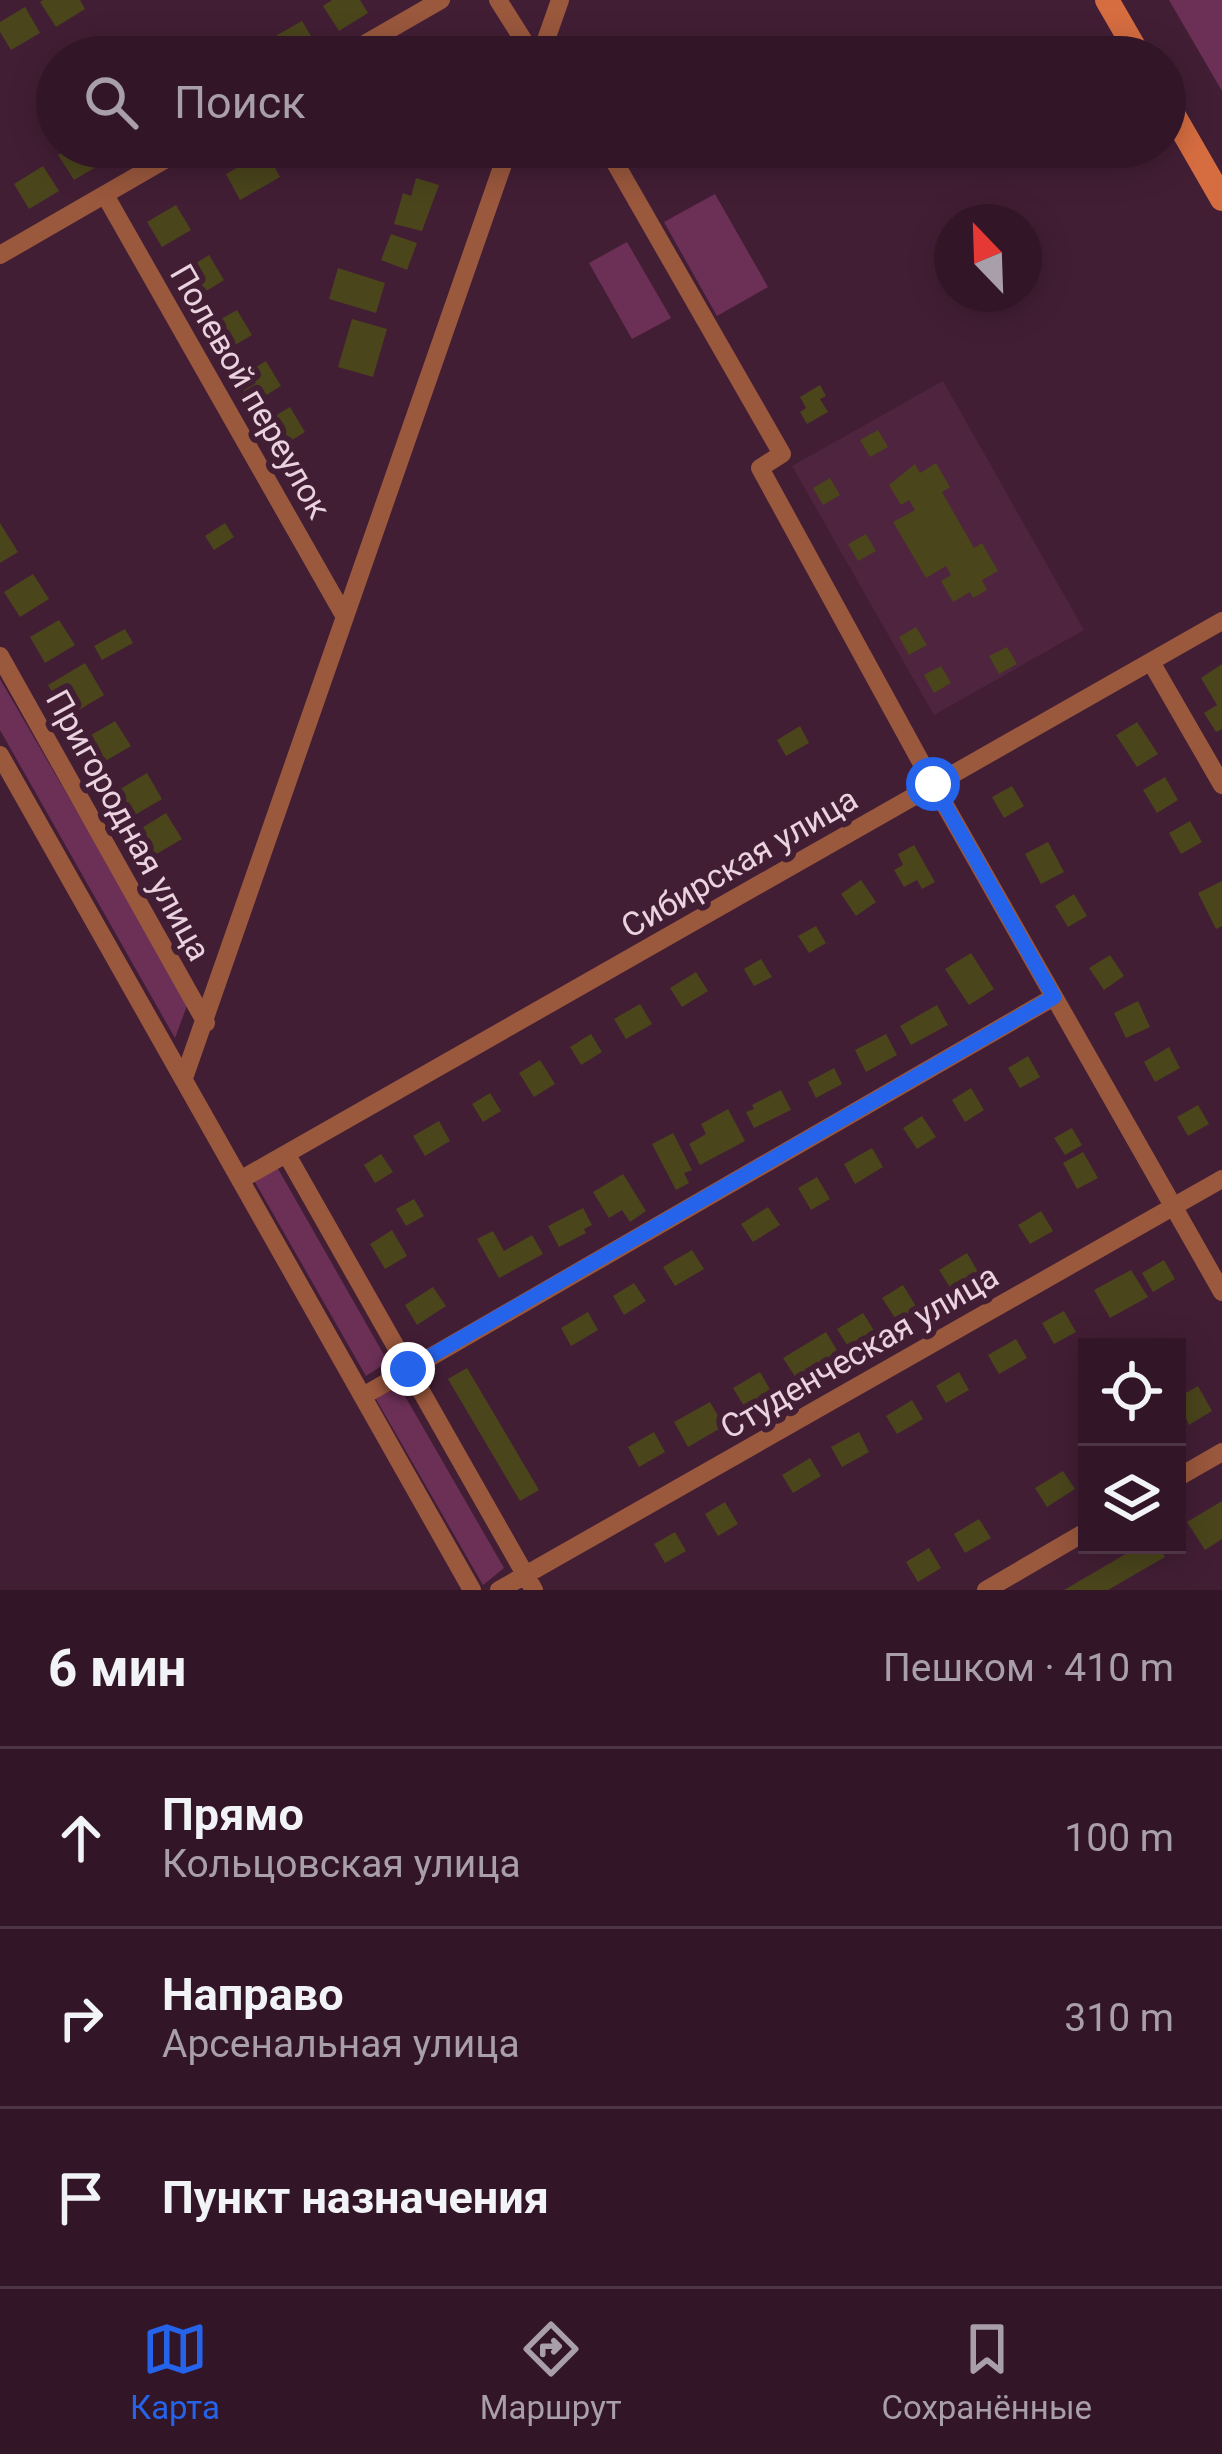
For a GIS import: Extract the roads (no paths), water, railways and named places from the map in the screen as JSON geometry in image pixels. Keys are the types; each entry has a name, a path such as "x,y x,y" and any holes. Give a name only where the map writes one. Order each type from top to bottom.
{"main road":[{"path":"1107,0 1128,36"},
{"path":"1186,136 1222,199"}],"street":[{"path":"378,36 441,0"},
{"path":"498,0 523,36"},
{"path":"545,36 560,0"},
{"path":"0,255 151,168"},
{"path":"184,1078 502,168"},
{"path":"618,168 782,454 760,468 933,784 1222,1292"},
{"name":"Полевой переулок","path":"105,195 345,617"},
{"name":"Сибирская улица","path":"240,1180 1222,621"},
{"name":"Пригородная улица","path":"0,656 206,1023"},
{"path":"1151,662 1222,785"},
{"path":"0,755 472,1590"},
{"path":"363,1396 1054,997"},
{"path":"287,1155 530,1583"},
{"name":"Студенческая улица","path":"500,1590 530,1583 1222,1179"},
{"path":"1186,1473 1222,1452"},
{"path":"986,1590 1078,1536"}]}
